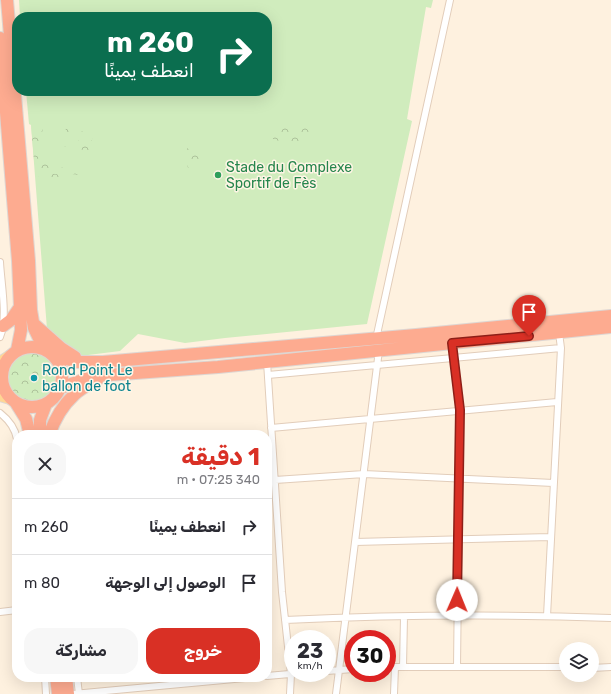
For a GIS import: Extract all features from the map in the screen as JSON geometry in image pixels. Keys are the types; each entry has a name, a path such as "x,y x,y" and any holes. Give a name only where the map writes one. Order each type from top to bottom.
{"highway":[{"path":"7,0 12,60"},
{"path":"0,38 18,261 21,330 1,373 5,391 9,399 26,419 29,430"},
{"path":"15,96 33,322 48,351 57,359 62,373 60,388 46,404 40,420 40,430"},
{"path":"2,332 20,307"},
{"path":"60,388 85,379 106,375 267,362 377,344 611,316"},
{"path":"33,322 68,354 88,363"},
{"path":"9,356 26,347 35,346 70,361 88,363 377,344 452,343 611,327"},
{"path":"51,430 56,420 74,395 106,375"},
{"path":"9,399 28,407 46,404"},
{"path":"57,682 58,694"},
{"path":"69,682 75,694"}],"street":[{"path":"336,694 377,366 377,344 450,0"},
{"path":"0,262 4,320 2,332"},
{"path":"547,616 561,348 559,333"},
{"path":"452,343 460,410 458,479 458,667"},
{"path":"268,375 561,348"},
{"path":"267,362 271,428 557,402"},
{"path":"0,413 11,424 14,430"},
{"path":"272,441 282,592 286,630"},
{"path":"275,480 364,474 553,483"},
{"path":"355,542 551,537"},
{"path":"0,612 12,611"},
{"path":"285,620 346,617 457,616 611,618"},
{"path":"403,667 404,617"},
{"path":"396,667 559,667"},
{"path":"599,668 611,667"},
{"path":"336,670 344,670"},
{"path":"272,676 284,675"},
{"path":"45,682 46,694"},
{"path":"76,682 75,694 116,692 210,682"},
{"path":"290,694 291,682"},
{"path":"394,682 394,694"}],"green space":[{"name":"Stade du Complexe Sportif de Fès","path":"19,0 433,0 431,8 426,7 407,119 412,121 367,324 185,343 138,334 120,351 80,356 47,329 31,125 29,124 26,96 272,96 272,12 20,12"},
{"path":"281,123 305,127 308,129 310,135 309,140 302,145 274,140 272,137 273,130 276,125"},
{"path":"31,124 43,127 38,160 53,163 49,173 62,175 61,181 39,178 37,160 34,160"},
{"path":"66,128 72,130 68,147 62,146"},
{"path":"80,131 93,134 90,151 77,149"},
{"path":"185,148 204,151 207,153 192,171 188,168 184,152"},
{"path":"59,167 86,172 85,176 59,172"},
{"path":"32,350 42,352 51,358 57,367 59,377 57,387 51,396 42,402 32,404 22,402 13,396 7,387 5,377 7,367 13,358 22,352"}],"place":[{"name":"Stade du Complexe Sportif de Fès","path":"218,175"},
{"name":"Rond Point Le ballon de foot","path":"34,378"}],"route":[{"path":"457,600 460,410 452,343 529,336"}]}
